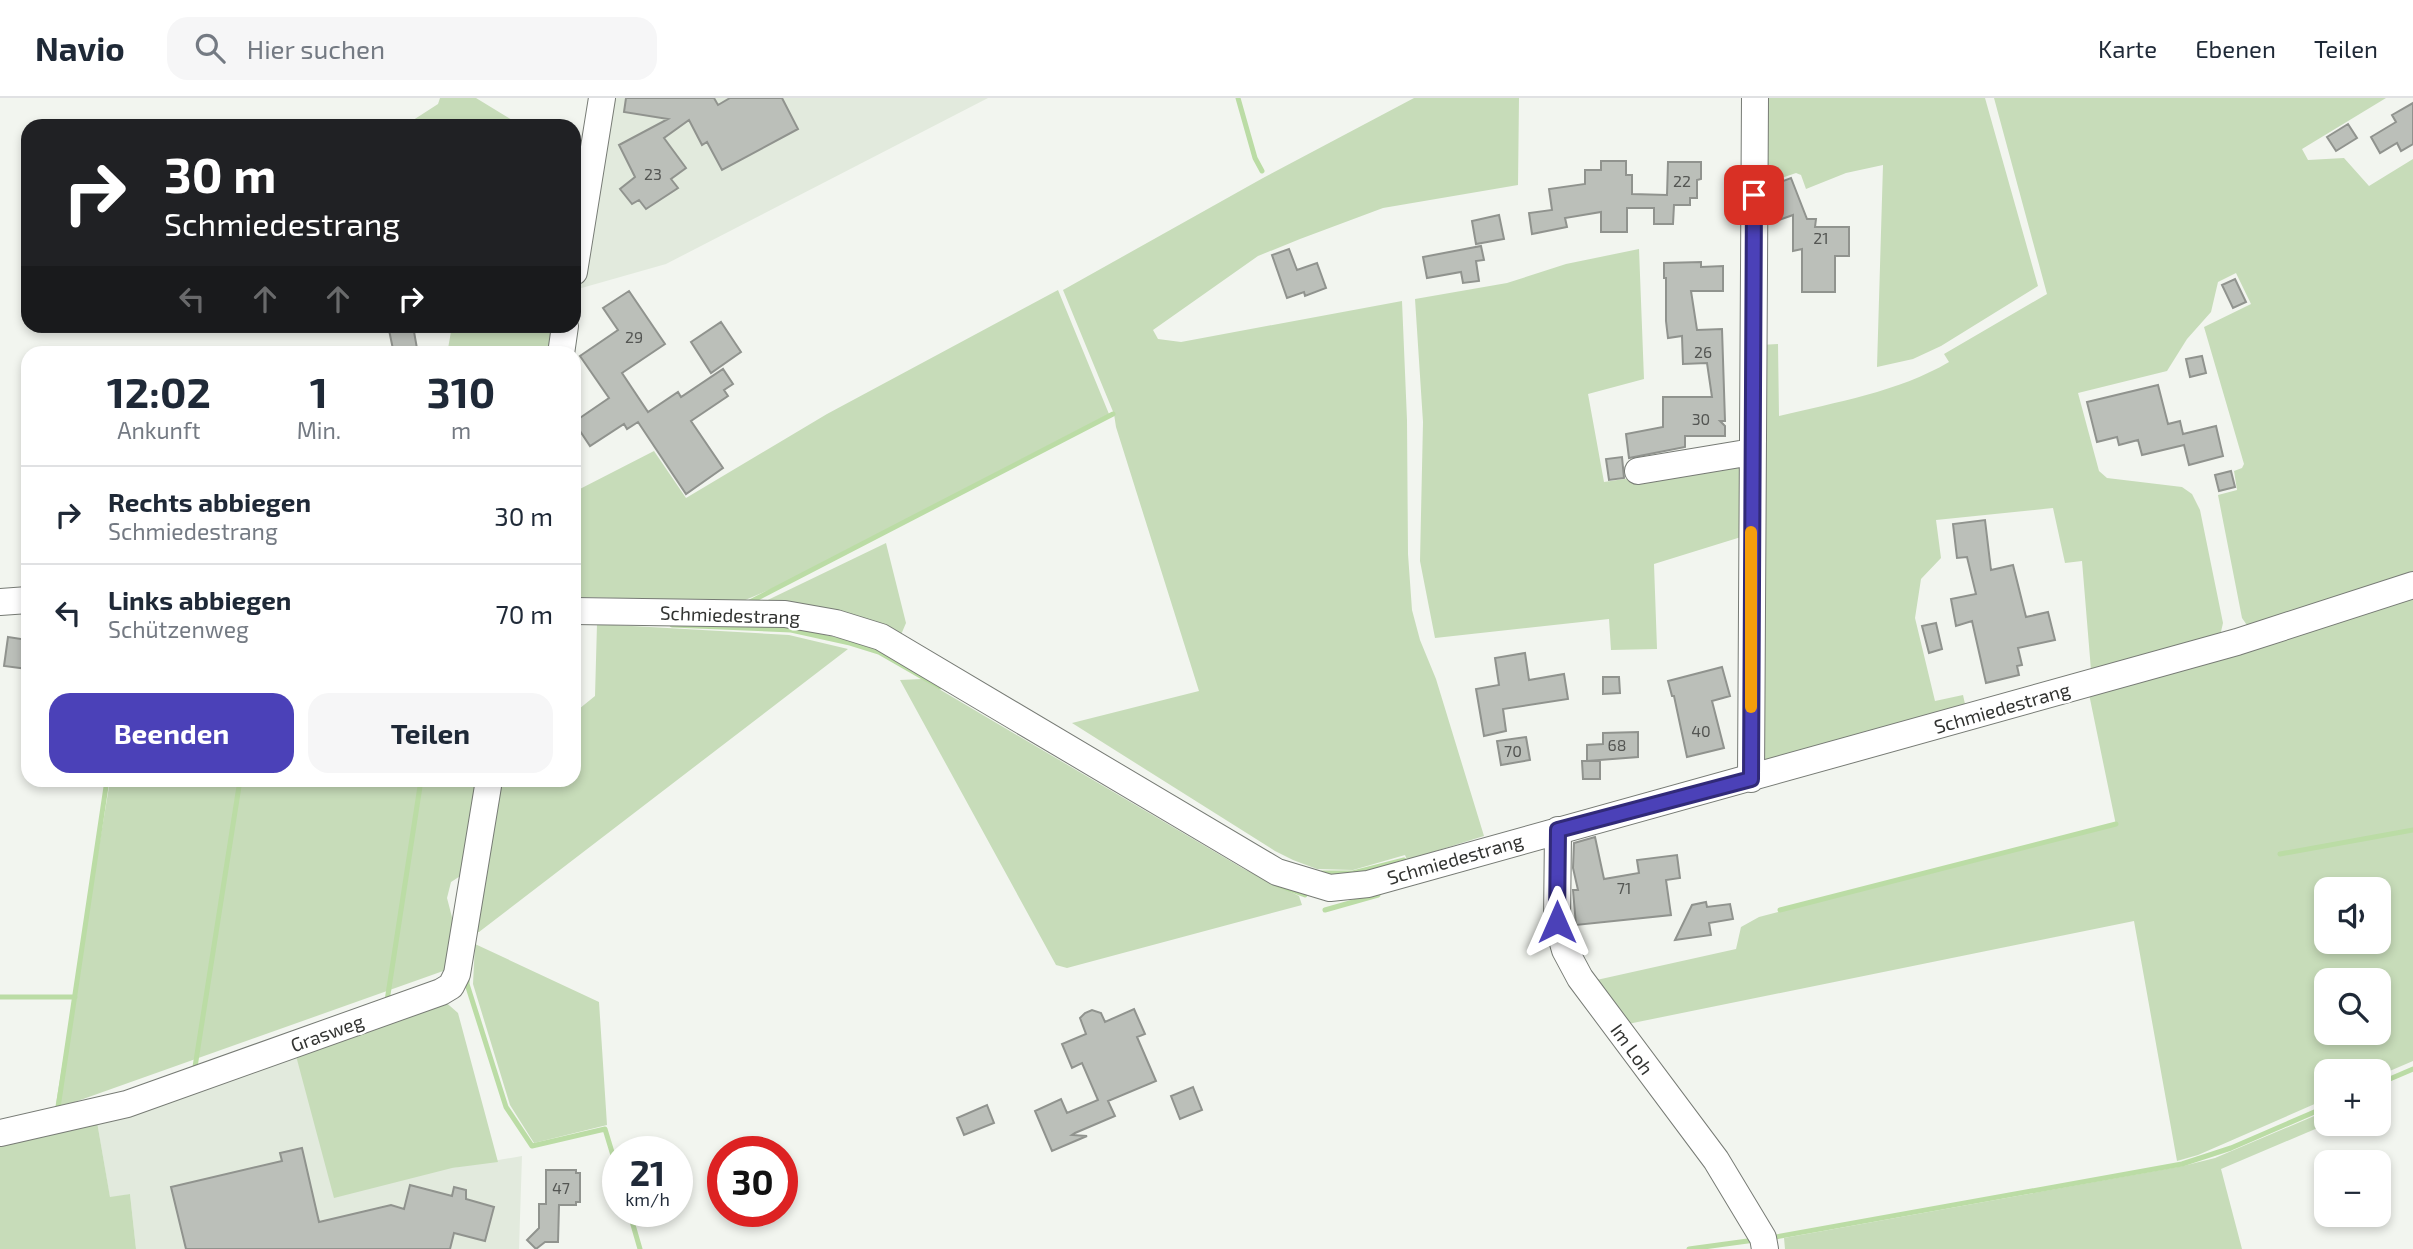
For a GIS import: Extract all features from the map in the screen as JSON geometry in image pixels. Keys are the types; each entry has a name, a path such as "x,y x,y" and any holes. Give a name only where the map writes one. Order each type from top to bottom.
{"street":[{"path":"581,228 602,98"},
{"path":"1751,779 1755,98"},
{"path":"1638,471 1752,452"},
{"name":"Schmiedestrang","path":"581,611 785,614 836,623 881,637 1277,872 1330,887 1368,884 1751,779 2237,642 2413,585"},
{"path":"0,602 21,600"},
{"name":"Grasweg","path":"0,1133 127,1104 441,992 451,986 457,974 488,787"},
{"name":"Im Loh","path":"1558,830 1557,922 1565,950 1580,978 1716,1160 1763,1238 1765,1249"}],"shaded area":[{"path":"609,98 988,98 666,264 581,288 581,271"},
{"path":"295,1052 452,1168 522,1156 519,1249 136,1249 130,1194 110,1198 96,1116"}],"green space":[{"path":"440,98 476,98 510,119 415,119 438,104"},
{"path":"1414,98 1519,98 1518,185 1383,208 1300,239 1258,256 1153,330 1158,339 1181,342 1402,301 1407,420 1408,554 1412,610 1484,836 1407,860 1405,855 1353,870 1317,869 1275,851 1072,723 1199,691 1114,414 1063,290 1263,178"},
{"path":"1769,98 1985,98 2038,286 1941,346 1913,359 1877,367 1883,165 1846,173 1806,189 1801,175 1796,173 1764,184"},
{"path":"1994,98 2386,98 2302,149 2308,160 2344,158 2369,186 2413,159 2413,575 2249,628 2242,618 2218,495 2237,490 2234,471 2242,468 2244,464 2204,327 2251,304 2236,273 2218,282 2211,312 2187,339 2167,371 2078,393 2099,471 2107,478 2182,487 2192,494 2200,510 2223,623 2220,636 2091,670 2082,561 2065,563 2053,508 1936,520 1941,558 1921,579 1915,618 1935,701 1963,695 1967,713 1757,770 1760,345 1778,344 1779,416 1888,389 1929,372 1949,362 1944,354 2047,294"},
{"path":"1639,249 1644,379 1588,394 1604,482 1744,461 1741,537 1654,564 1657,649 1611,650 1609,619 1435,638 1420,561 1423,422 1415,299 1507,283 1566,264"},
{"path":"1058,290 1109,414 778,586 743,601 581,597 581,488 654,451 686,498 827,414"},
{"path":"451,333 553,333 550,346 448,346"},
{"path":"886,543 906,623 900,637 751,608"},
{"path":"2413,598 2413,1061 2391,1070 2391,1059 2314,1059 2314,1104 2198,1155 2177,1161 2134,921 1623,1025 1592,981 1736,949 1741,927 1759,917 2116,825 2089,694 2303,634"},
{"path":"597,624 789,635 848,649 479,932 473,932 499,787 581,787 581,707 595,696"},
{"path":"922,679 1244,869 1299,896 1302,905 1067,968 1056,965 900,680"},
{"path":"109,787 477,787 465,873 451,882 447,898 453,921 446,970 55,1109"},
{"path":"475,944 599,1002 607,1125 534,1143 510,1105 473,984"},
{"path":"442,999 458,1013 498,1162 452,1168 334,1198 295,1052"},
{"path":"96,1116 110,1197 130,1194 136,1249 0,1249 0,1138"},
{"path":"2314,1116 2314,1130 2221,1169 2242,1249 1785,1249 1784,1238 2215,1158"}],"building":[{"path":"626,98 714,98 718,105 730,98 782,98 798,129 722,170 707,142 702,145 689,120 664,138 686,168 671,179 678,188 646,209 639,200 632,204 620,189 635,177 619,145 668,119 624,112"},
{"path":"2413,103 2413,144 2401,151 2397,143 2380,153 2371,137 2396,122 2392,115"},
{"path":"2348,124 2357,138 2336,151 2327,137"},
{"path":"1601,161 1626,161 1626,175 1632,175 1632,194 1667,195 1668,162 1701,162 1697,198 1690,198 1690,205 1674,205 1673,224 1654,224 1654,208 1627,208 1627,232 1601,232 1601,212 1565,218 1567,227 1532,234 1529,213 1552,210 1549,189 1585,184 1585,170 1601,170"},
{"path":"1791,178 1807,219 1816,219 1815,227 1849,227 1849,256 1835,256 1835,292 1802,292 1802,249 1793,251 1793,215 1779,220 1770,197 1770,186"},
{"path":"1499,215 1504,239 1476,244 1472,221"},
{"path":"1481,246 1484,260 1476,261 1479,281 1463,283 1461,272 1427,278 1423,257"},
{"path":"1289,249 1297,270 1317,263 1326,288 1305,296 1304,292 1287,298 1272,255"},
{"path":"1701,262 1701,267 1723,266 1723,291 1691,291 1697,330 1722,329 1725,421 1720,421 1725,426 1725,436 1685,436 1685,447 1629,458 1626,434 1663,427 1663,397 1712,397 1707,363 1683,364 1682,336 1668,338 1666,321 1664,263"},
{"path":"2235,279 2246,302 2233,308 2222,285"},
{"path":"629,291 665,344 622,373 648,412 678,392 681,397 723,369 733,384 724,390 728,396 691,421 723,468 686,494 638,422 627,429 624,424 590,446 581,432 581,417 609,398 581,357 618,330 603,308"},
{"path":"721,322 741,352 711,373 691,342"},
{"path":"390,333 414,333 417,346 392,346"},
{"path":"2202,356 2206,373 2190,377 2186,359"},
{"path":"2158,385 2168,424 2180,421 2183,434 2216,426 2223,456 2189,465 2184,445 2142,455 2138,440 2119,445 2117,437 2097,442 2087,402"},
{"path":"1622,457 1624,478 1609,480 1606,459"},
{"path":"2231,471 2235,487 2219,491 2215,475"},
{"path":"1985,520 1991,570 2013,565 2026,617 2048,612 2055,640 2018,648 2022,665 2017,666 2019,675 1986,683 1972,621 1956,626 1951,599 1976,594 1967,557 1957,558 1953,524"},
{"path":"1936,623 1942,649 1929,653 1922,626"},
{"path":"8,637 21,639 21,668 4,666"},
{"path":"1525,653 1529,680 1564,674 1568,699 1503,709 1506,731 1484,736 1476,689 1499,685 1495,658"},
{"path":"1722,667 1730,696 1712,701 1724,748 1687,757 1674,696 1668,681"},
{"path":"1603,677 1619,677 1620,693 1603,694"},
{"path":"1638,732 1638,757 1587,761 1587,745 1603,744 1603,733"},
{"path":"1526,737 1530,760 1501,765 1497,741"},
{"path":"1582,761 1600,761 1600,779 1583,779"},
{"path":"1595,837 1604,879 1639,873 1637,860 1677,855 1680,878 1666,880 1671,915 1576,925 1573,890 1578,890 1573,868 1574,843"},
{"path":"1706,902 1707,907 1730,904 1733,919 1709,923 1711,935 1675,940 1692,905"},
{"path":"1134,1009 1145,1034 1137,1037 1156,1081 1108,1101 1115,1116 1075,1133 1072,1135 1087,1136 1052,1151 1035,1111 1061,1099 1067,1113 1098,1100 1082,1063 1072,1068 1062,1044 1086,1034 1080,1018 1085,1013 1092,1010 1101,1013 1105,1022"},
{"path":"1193,1087 1202,1110 1180,1119 1171,1096"},
{"path":"987,1105 994,1123 964,1135 957,1118"},
{"path":"302,1148 319,1222 391,1205 404,1209 410,1185 452,1196 454,1187 466,1190 466,1199 494,1207 485,1241 454,1233 450,1249 186,1249 171,1187 282,1161 280,1153"},
{"path":"546,1170 576,1170 576,1173 580,1173 580,1202 576,1202 576,1205 559,1205 558,1242 545,1242 536,1249 527,1240 539,1228 539,1204 546,1204"}],"waterway":[{"path":"1238,98 1255,158 1262,171"},
{"path":"748,603 1113,414"},
{"path":"672,625 791,630 850,643 879,652 940,687"},
{"path":"63,1107 58,1108 106,787"},
{"path":"195,1067 239,787"},
{"path":"387,1001 420,787"},
{"path":"1780,910 2116,824"},
{"path":"2280,854 2413,830"},
{"path":"1322,873 1353,873 1404,860"},
{"path":"1278,885 1305,895"},
{"path":"1325,910 1378,895"},
{"path":"467,975 467,984 506,1107 532,1146 605,1129 607,1136"},
{"path":"0,997 75,997"},
{"path":"2391,1078 2413,1069"},
{"path":"1770,1238 2182,1164 2231,1148 2314,1112"},
{"path":"634,1227 640,1249"},
{"path":"1689,1249 1755,1240"}],"slow traffic":[{"path":"1751,532 1751,707"}],"route":[{"path":"1557,922 1558,830 1751,779 1754,195"}]}
